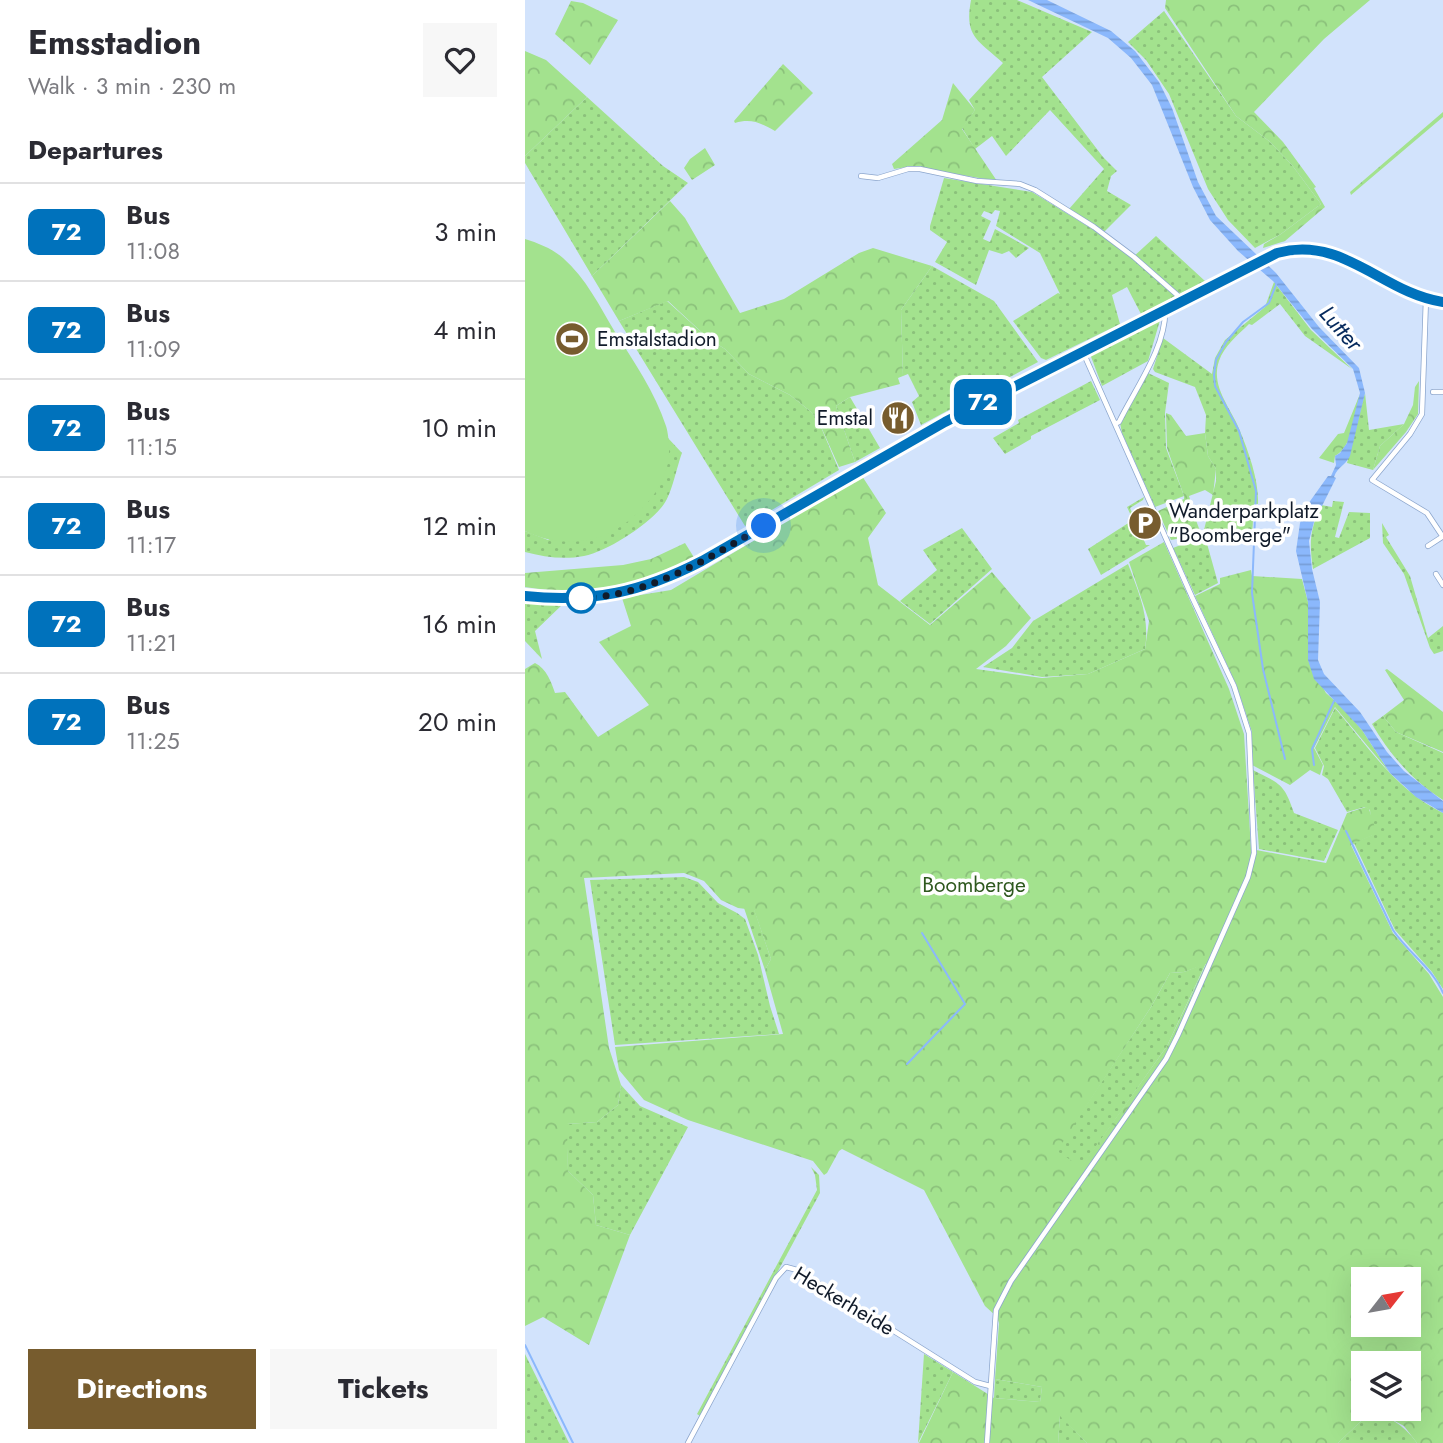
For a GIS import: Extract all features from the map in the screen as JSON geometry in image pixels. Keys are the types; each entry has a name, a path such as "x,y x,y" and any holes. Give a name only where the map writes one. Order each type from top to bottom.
{"street":[{"path":"861,176 878,178 908,169 919,169 978,181 1020,184 1035,190 1094,227 1134,257 1183,300"},
{"path":"525,596 569,599 610,595 669,578 945,422 1249,266 1288,250 1326,252 1357,264 1403,289 1443,302"},
{"path":"1426,298 1422,414 1410,434 1372,480 1427,513 1442,537 1428,546"},
{"path":"1115,424 1119,422 1148,370 1166,319 1165,309"},
{"path":"987,1443 998,1304 1011,1281 1165,1059 1248,877 1254,853 1249,733 1234,686 1082,351"},
{"path":"1433,392 1443,392"},
{"path":"1436,574 1443,585"},
{"name":"Heckerheide","path":"688,1443 776,1278 786,1267 797,1270 975,1382 990,1386"}],"green space":[{"path":"971,0 1017,0 1092,32 1042,77 1103,157 1117,171 1111,176 1107,191 1131,205 1104,232 1069,209 1104,169 1050,110 1006,156 992,136 975,149 962,128 975,110 969,100 1003,63 980,43 971,30"},
{"path":"1166,0 1370,0 1324,39 1254,112 1283,142 1316,187 1314,188 1325,207 1285,241 1263,248 1264,244 1321,204 1292,165 1269,141 1236,116 1165,8"},
{"path":"571,1 583,3 618,20 590,65 555,34"},
{"path":"1164,11 1236,116 1269,141 1292,165 1321,204 1281,234 1255,248 1228,220 1208,189 1169,94 1146,60 1128,42"},
{"path":"525,51 546,60 587,97 525,156"},
{"path":"783,64 813,93 775,131 756,122 735,123 734,121"},
{"path":"953,83 975,110 962,129 997,181 920,168 894,169 892,164 942,120"},
{"path":"587,97 663,166 688,183 592,276 525,163 525,156"},
{"path":"1443,112 1443,117 1351,195 1350,192"},
{"path":"705,148 715,165 692,180 684,168 690,159"},
{"path":"944,178 1032,192 1102,235 1132,258 1156,236 1205,281 1141,314 1127,287 1112,295 1120,324 1046,360 1041,358 1013,321 1060,294 1040,253 996,226 1000,211 995,210 992,214 984,211 981,216 991,221 983,239 990,242 995,229 1029,248 1016,258 1009,251 1002,254 989,250 976,285 935,262 947,242 930,230"},
{"path":"670,201 685,218 740,313 784,299 859,253 873,248 932,266 901,310 903,376 898,378 900,384 850,397 836,406 855,462 839,467 818,420 810,411 790,395 749,374 725,349 709,339 668,301 619,321 592,276"},
{"name":"Emstalstadion","path":"525,239 559,255 586,284 650,389 667,430 668,463 655,492 642,509 626,523 606,535 583,541 547,539 525,531"},
{"path":"932,266 994,301 1038,362 921,425 912,402 919,396 908,374 903,376 901,310"},
{"path":"1274,282 1311,330 1352,369 1305,336 1280,304 1252,325 1249,324 1228,346 1219,361 1217,380 1250,458 1258,504 1254,504 1252,536 1213,538 1204,530 1216,481 1216,469 1208,456 1206,415 1195,387 1153,369 1163,338 1212,374 1215,358 1225,340 1265,307"},
{"path":"667,301 709,339 725,349 749,374 790,395 810,411 818,420 839,470 745,526 619,321"},
{"path":"1161,317 1148,361 1102,386 1090,354"},
{"path":"1148,373 1169,383 1165,413 1166,448 1184,496 1155,507 1120,423"},
{"path":"1091,381 1100,400 1031,436 1031,439 1005,454 993,438 1019,423 1018,420"},
{"path":"1419,381 1418,414 1373,470 1380,446 1404,424 1413,405 1415,387"},
{"path":"1365,393 1369,430 1404,424 1380,446 1373,470 1347,463"},
{"path":"1360,394 1346,445 1335,456 1334,463 1319,458 1338,434 1344,433"},
{"path":"850,397 880,448 855,462 836,406"},
{"path":"1166,413 1171,415 1186,436 1205,433 1208,456 1216,469 1213,495 1205,490 1189,496 1197,523 1191,524 1188,508 1176,509 1175,525 1182,538 1171,540 1158,511 1184,499 1184,496 1167,448"},
{"path":"667,437 682,453 667,499 649,520 616,543 584,556 554,557 525,552 525,531 548,540 668,462"},
{"name":"Boomberge","path":"862,476 886,513 868,538 878,585 930,625 992,572 1031,618 1006,646 976,669 1042,678 1088,674 1145,649 1149,621 1129,562 1164,542 1229,689 1244,734 1251,849 1326,863 1347,813 1366,807 1369,809 1376,831 1351,845 1393,933 1429,974 1443,997 1443,1443 1417,1443 1404,1426 1395,1421 1421,1421 1421,1351 1351,1351 1351,1421 1361,1421 1338,1443 1087,1443 1060,1416 1058,1443 919,1443 953,1372 994,1398 1040,1402 1042,1387 995,1379 999,1323 997,1317 985,1306 924,1190 842,1149 824,1175 813,1161 688,1120 644,1100 619,1070 615,1047 783,1034 765,970 771,959 754,910 738,908 721,900 704,881 684,873 584,878 609,1048 621,1085 618,1105 597,1122 567,1124 568,1171 593,1195 596,1225 630,1235 589,1345 543,1317 525,1326 525,669 535,663 543,669 555,693 565,692 598,737 649,705 599,642 631,626 622,598 671,590","holes":["1206,964 1167,1046 1081,1167 1057,1151 1151,1007 1170,973 1184,972"]},
{"path":"1144,497 1130,508 1146,545 1150,545 1101,575 1088,549 1133,520 1127,507"},
{"path":"1333,501 1344,502 1335,537 1339,538 1349,512 1370,513 1370,538 1313,569 1311,543 1315,522 1321,505 1332,507"},
{"path":"1188,508 1191,523 1197,523 1200,531 1182,538 1175,525 1176,509"},
{"path":"1382,523 1389,535 1386,537 1410,576 1428,638 1443,626 1443,651 1434,654 1430,648 1404,574 1383,543"},
{"path":"962,528 992,569 930,624 900,601 937,570 923,550"},
{"path":"1201,537 1206,540 1218,583 1195,595 1173,548"},
{"path":"685,543 695,559 633,581 590,589 547,590 525,587 525,573 623,565 651,559"},
{"path":"1128,564 1145,616 1145,649 1088,674 1042,677 983,667 1012,648 1033,621"},
{"path":"1251,570 1252,576 1302,579 1308,602 1308,660 1326,693 1362,730 1390,773 1335,707 1314,748 1323,765 1320,775 1310,770 1290,785 1252,765 1252,732 1236,684 1195,596 1220,584 1220,578"},
{"path":"525,600 563,604 535,631 542,659 525,641"},
{"path":"1385,670 1443,712 1443,752 1396,732 1383,716 1404,700"},
{"path":"1335,708 1397,780 1443,813 1443,989 1432,972 1395,930 1354,843 1372,835 1370,810 1365,807 1347,812 1328,779 1322,775 1324,766 1315,748"},
{"path":"1383,716 1396,732 1443,753 1443,800 1412,775 1386,746 1372,724"},
{"path":"1253,770 1284,790 1294,813 1338,830 1324,861 1259,849"},
{"path":"684,877 698,882 718,903 745,919 758,955 779,1034 615,1045 590,880"},
{"path":"744,908 754,909 771,959 765,970"},
{"path":"1206,963 1167,1046 1081,1168 1056,1151 1151,1007 1170,973 1184,972"},
{"path":"621,1085 640,1106 688,1127 630,1235 596,1225 593,1195 568,1171 566,1124 597,1122 618,1105"},
{"path":"811,1167 819,1175 820,1193 700,1416 697,1414 817,1190"},
{"path":"525,1354 569,1443 525,1443"},
{"path":"924,1354 953,1372 918,1443"},
{"path":"995,1379 1042,1387 1040,1402 994,1398"},
{"path":"1060,1415 1087,1443 1058,1443"},
{"path":"1361,1421 1394,1421 1417,1443 1338,1443"}],"water":[{"path":"1028,0 1047,0 1111,31 1135,51 1159,82 1172,108 1198,182 1216,216 1276,273 1319,327 1359,368 1365,393 1350,456 1334,477 1336,478 1314,522 1309,541 1320,602 1318,660 1324,674 1360,712 1387,752 1404,771 1443,801 1443,813 1416,797 1390,773 1362,730 1314,679 1308,660 1308,602 1296,551 1300,523 1308,504 1328,476 1331,476 1336,465 1335,456 1347,443 1360,393 1353,369 1312,329 1273,281 1238,251 1210,220 1193,187 1152,85 1131,58 1108,38"}],"waterway":[{"path":"1277,282 1269,303 1243,322 1226,342 1216,360 1214,375 1215,386 1239,431 1256,491 1252,593 1263,669 1285,759"},
{"path":"1314,765 1312,749 1334,701"},
{"path":"1346,831 1393,930 1427,968 1443,993"},
{"path":"907,1064 965,1004 922,933"},
{"path":"525,1345 573,1443"}],"bus line":[{"name":"72","path":"525,596 569,599 610,595 669,578 945,422 1277,253 1301,249 1326,252 1357,264 1410,293 1443,302"}],"place":[{"name":"Emstalstadion","path":"572,339"},
{"name":"Emstal","path":"898,418"},
{"name":"Wanderparkplatz \"Boomberge\"","path":"1145,523"}],"route":[{"path":"581,598 610,595 669,578 764,526"}],"water label":[{"name":"Lutter","path":"1341,328"}]}
